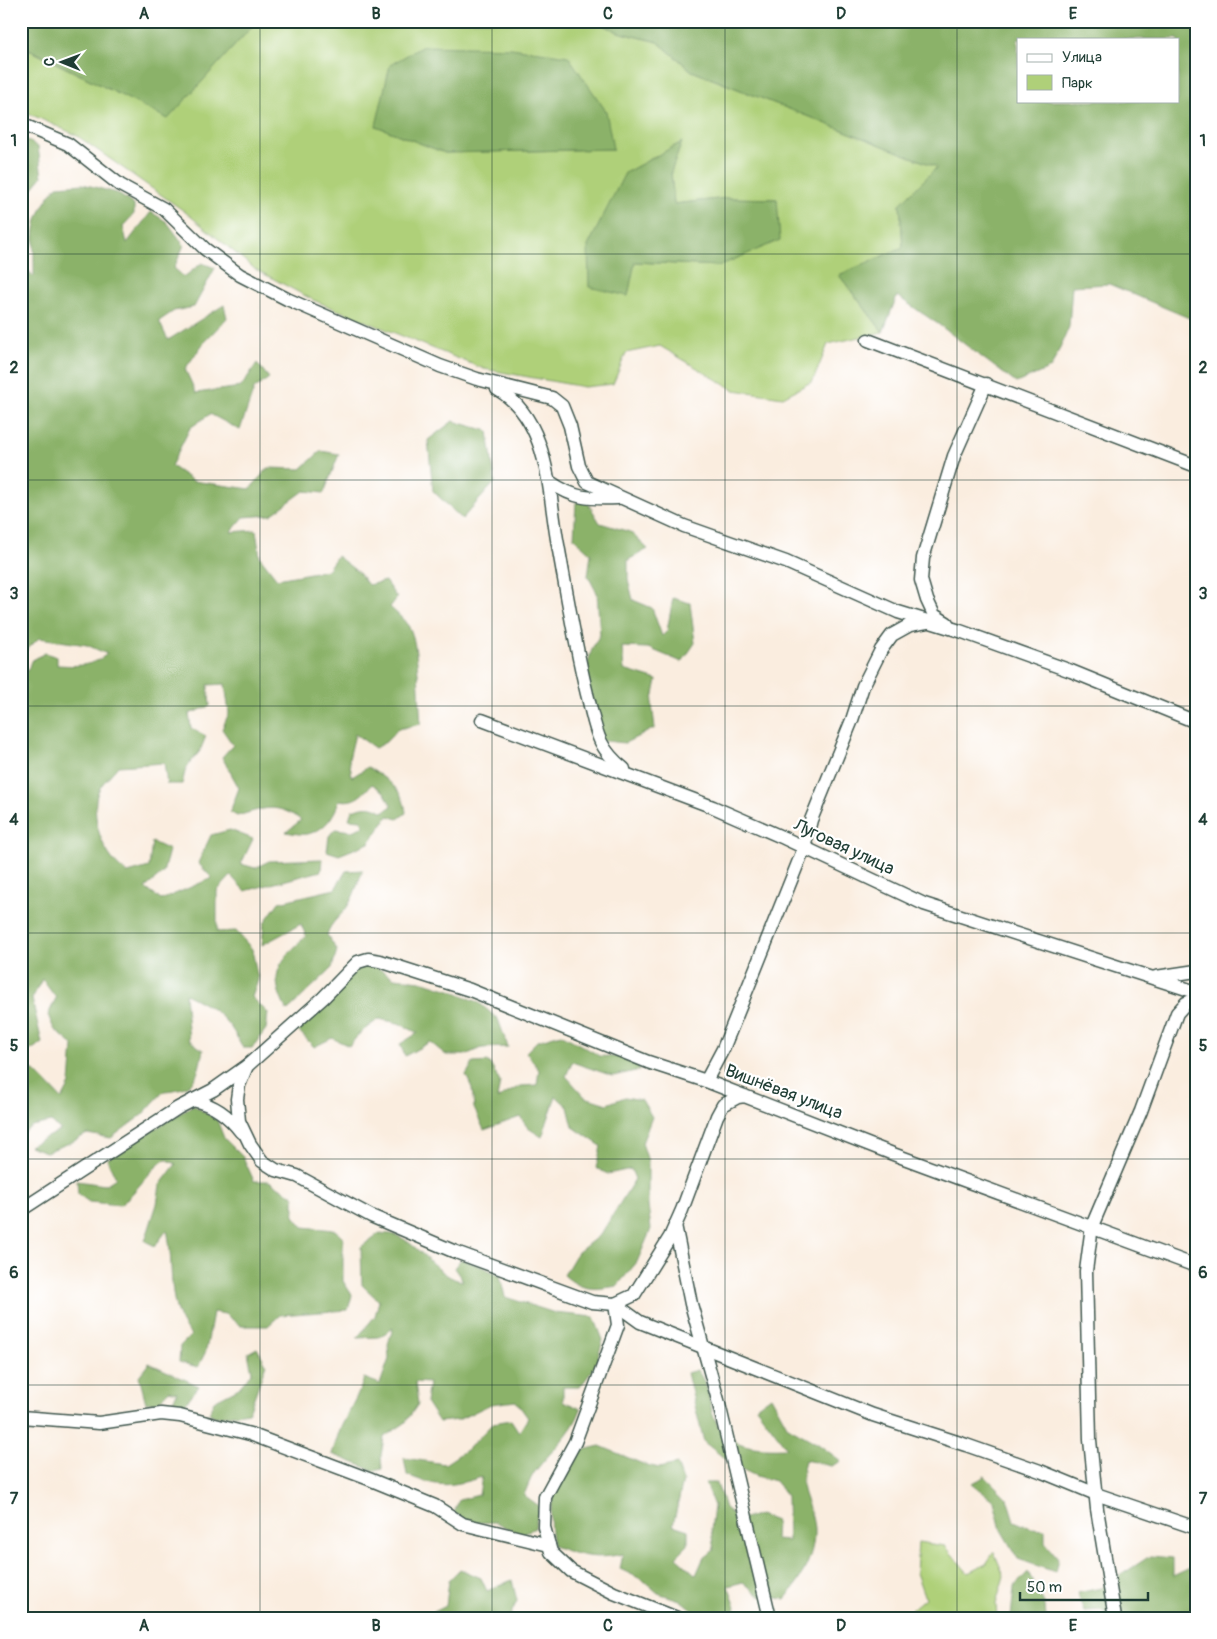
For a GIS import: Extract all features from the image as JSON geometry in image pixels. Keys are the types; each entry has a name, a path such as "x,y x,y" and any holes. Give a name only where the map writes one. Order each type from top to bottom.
{"street":[{"path":"21,124 68,144 120,186 164,209 205,249 240,275 361,332 477,379 552,398 562,406 570,426 579,466 587,482 684,526 786,562 898,612 960,631 1071,671 1196,722"},
{"path":"868,340 1196,466"},
{"path":"477,379 510,398 522,411 539,446 550,482 556,535 583,678 596,732 602,747 632,775"},
{"path":"960,631 934,615 921,580 923,558 954,456 986,384"},
{"path":"550,482 568,494 593,499 623,498"},
{"path":"706,1081 723,1049 804,848 811,820 852,720 863,686 881,650 892,635 910,625 929,622"},
{"name":"Луговая улица","path":"482,720 713,807 924,904 1073,954 1153,977 1196,992"},
{"name":"Вишнёвая улица","path":"247,1066 324,998 358,962 368,959 380,961 454,984 648,1062 706,1081 893,1154 1196,1266"},
{"path":"1153,977 1196,971"},
{"path":"1114,1618 1090,1440 1086,1271 1092,1226 1142,1111 1177,1012 1186,1002 1196,999"},
{"path":"21,1210 193,1100 213,1090 247,1066"},
{"path":"247,1066 239,1085 237,1099 239,1120 250,1144"},
{"path":"193,1100 214,1107 231,1120 262,1161 276,1170 298,1176 386,1222 527,1280 592,1302 614,1304 634,1295 675,1225 723,1105 730,1100 745,1096"},
{"path":"675,1225 691,1304 770,1618"},
{"path":"614,1304 640,1322 872,1415 1040,1471 1096,1494 1196,1528"},
{"path":"614,1304 618,1325 594,1394 574,1442 545,1498 544,1527 551,1552 571,1570 614,1593 677,1618"},
{"path":"21,1417 98,1423 161,1414 180,1416 250,1434 435,1506 463,1524 549,1545"}],"green space":[{"path":"21,21 257,21 168,119 21,45"},
{"path":"257,21 596,21 618,32 658,42 692,71 937,167 900,204 903,247 839,275 883,332 828,344 813,381 783,397 734,390 660,346 626,353 613,384 584,387 484,369 313,300 255,269 184,211 76,135 21,110 21,46 168,118","holes":["376,126 613,149 445,153","681,143 671,172 674,204 727,198 777,199 719,266 634,262 625,173"]},
{"path":"596,21 1196,21 1196,321 1109,284 1072,286 1069,327 1051,368 1016,383 938,324 897,296 883,332 839,275 903,247 900,204 937,167 692,71 658,42 618,32"},
{"path":"423,46 511,48 568,56 606,111 613,149 445,153 376,126 390,65"},
{"path":"21,136 38,147 42,177 27,195 21,197"},
{"path":"682,142 671,172 674,204 727,198 777,199 780,240 719,266 635,262 628,296 589,287 588,246 625,173"},
{"path":"83,184 117,193 134,205 134,214 123,226 127,243 151,212 167,222 184,245 174,268 184,277 202,263 215,268 194,307 174,311 159,321 168,340 224,305 227,318 205,341 185,369 196,393 241,387 257,363 269,378 254,389 240,430 210,414 190,428 171,466 193,481 250,489 268,468 301,469 321,451 339,454 324,493 304,491 271,515 244,517 231,532 256,530 260,557 277,579 327,570 337,556 359,573 368,585 385,581 397,598 390,607 409,627 415,646 421,724 398,729 386,742 375,748 355,734 349,759 352,777 368,767 388,781 398,791 405,805 406,813 398,819 388,816 369,843 339,855 327,851 329,836 335,829 352,831 364,826 361,820 349,819 352,810 368,806 383,812 392,806 384,792 372,784 357,798 345,801 339,800 335,812 328,822 319,830 307,834 286,832 301,820 292,814 277,809 263,809 237,816 230,812 239,788 222,757 233,745 222,729 229,713 225,684 208,685 210,706 189,714 191,728 206,736 200,751 186,768 182,784 167,784 164,763 118,766 103,784 97,795 96,816 101,839 112,859 128,873 149,867 152,842 169,850 163,873 145,888 161,900 212,878 198,863 211,835 230,830 253,839 241,864 255,868 269,861 322,859 321,871 245,891 231,876 217,891 217,932 236,931 252,949 258,980 252,997 268,1013 266,1029 252,1048 243,1048 232,1029 220,1015 205,1004 185,994 189,1040 203,1050 199,1068 193,1081 183,1088 164,1091 142,1115 111,1138 87,1134 46,1152 29,1146 61,1130 51,1122 32,1126 21,1134 21,1110 24,1102 21,1101 21,1067 36,1072 62,1099 70,1084 73,1045 54,1029 48,1015 56,998 42,979 32,999 42,1043 29,1051 21,1040 21,673 28,670 31,661 45,653 57,657 57,665 71,666 84,665 96,661 107,654 87,645 39,638 21,656 21,263 34,277 34,239 37,219 41,209 57,186"},
{"path":"453,421 488,431 495,482 462,519 433,491 428,440"},
{"path":"576,502 588,503 600,523 630,532 648,549 628,560 628,579 633,600 652,608 662,636 667,631 673,598 690,603 695,643 682,662 648,648 622,647 624,670 657,680 652,704 655,728 625,743 596,740 587,686 587,673 593,647 600,635 597,593 588,576 591,554 574,538"},
{"path":"363,870 349,904 331,926 327,935 337,950 332,968 287,1011 278,987 277,977 279,969 289,953 306,936 301,924 262,945 264,923 279,902 335,889 346,871"},
{"path":"361,964 376,967 394,978 421,981 453,991 478,1002 498,1019 508,1047 482,1048 465,1055 446,1055 430,1042 405,1056 400,1044 418,1033 398,1023 379,1019 361,1032 349,1046 332,1038 314,1047 296,1028"},
{"path":"561,1034 600,1056 635,1058 640,1070 613,1076 572,1062 566,1076 585,1097 607,1104 625,1097 642,1100 652,1117 642,1143 648,1161 648,1205 651,1229 637,1262 617,1286 602,1288 583,1287 564,1275 577,1253 601,1234 635,1179 631,1169 608,1174 596,1168 601,1146 573,1127 568,1107 556,1096 542,1137 528,1128 520,1117 484,1130 474,1108 472,1088 466,1075 473,1063 489,1062 500,1082 497,1099 520,1086 537,1085 539,1070 526,1052 537,1041"},
{"path":"193,1105 217,1120 224,1138 243,1157 254,1181 269,1181 294,1196 294,1216 303,1227 335,1230 343,1237 343,1281 352,1295 348,1310 280,1315 268,1326 241,1326 225,1314 213,1312 206,1351 198,1367 179,1362 180,1346 191,1335 177,1313 174,1300 167,1230 155,1246 145,1241 157,1204 160,1185 176,1164 166,1159 159,1164 120,1205 89,1202 78,1194 77,1181 105,1185 116,1178 107,1159"},
{"path":"378,1234 393,1234 404,1239 437,1268 454,1279 463,1281 454,1268 461,1259 500,1276 505,1297 555,1313 594,1317 603,1340 595,1367 580,1387 563,1387 563,1401 581,1409 572,1427 534,1473 524,1495 539,1506 535,1528 519,1535 496,1522 471,1523 454,1513 459,1500 479,1495 482,1477 461,1483 436,1484 407,1475 404,1458 445,1464 469,1448 493,1423 511,1420 519,1432 528,1418 516,1401 491,1404 458,1420 439,1422 426,1402 429,1383 415,1382 418,1404 405,1423 384,1437 381,1456 382,1469 375,1471 332,1454 340,1429 364,1378 380,1384 389,1359 388,1344 393,1328 379,1337 357,1338 375,1316 379,1301 362,1285 361,1247"},
{"path":"257,1348 266,1364 249,1412 215,1417 209,1413 214,1401 239,1388 252,1372 248,1353"},
{"path":"149,1363 199,1386 184,1405 173,1401 177,1392 169,1390 159,1402 146,1403 139,1376"},
{"path":"697,1370 707,1388 714,1417 720,1428 735,1441 754,1447 787,1448 756,1407 771,1396 788,1427 818,1444 841,1461 831,1466 805,1460 802,1484 812,1517 814,1539 804,1571 792,1591 785,1599 760,1596 743,1582 728,1586 736,1607 731,1618 703,1618 680,1600 658,1593 643,1580 620,1569 623,1554 595,1557 553,1546 550,1518 551,1507 562,1476 574,1452 600,1446 643,1464 659,1468 677,1464 683,1481 673,1525 688,1530 688,1545 676,1557 696,1575 703,1559 714,1550 711,1530 714,1506 705,1483 717,1483 725,1508 739,1519 760,1515 776,1521 775,1540 788,1541 787,1496 775,1481 756,1476 733,1465 704,1442 687,1373"},
{"path":"985,1476 1007,1498 1014,1521 1031,1528 1045,1529 1045,1542 1058,1558 1055,1572 1018,1559 1001,1530 994,1501 972,1484"},
{"path":"918,1542 945,1546 968,1573 986,1564 994,1552 1004,1576 996,1604 997,1618 901,1618 925,1598 916,1573"},
{"path":"1150,1556 1173,1558 1173,1576 1196,1565 1196,1618 1109,1618 1103,1610 1084,1611 1077,1593 1101,1588"},
{"path":"460,1569 481,1578 487,1591 512,1580 517,1601 509,1618 429,1618 428,1615 446,1606 449,1580"},
{"path":"1028,1572 1045,1606 1046,1618 1011,1617 1014,1587"}]}
